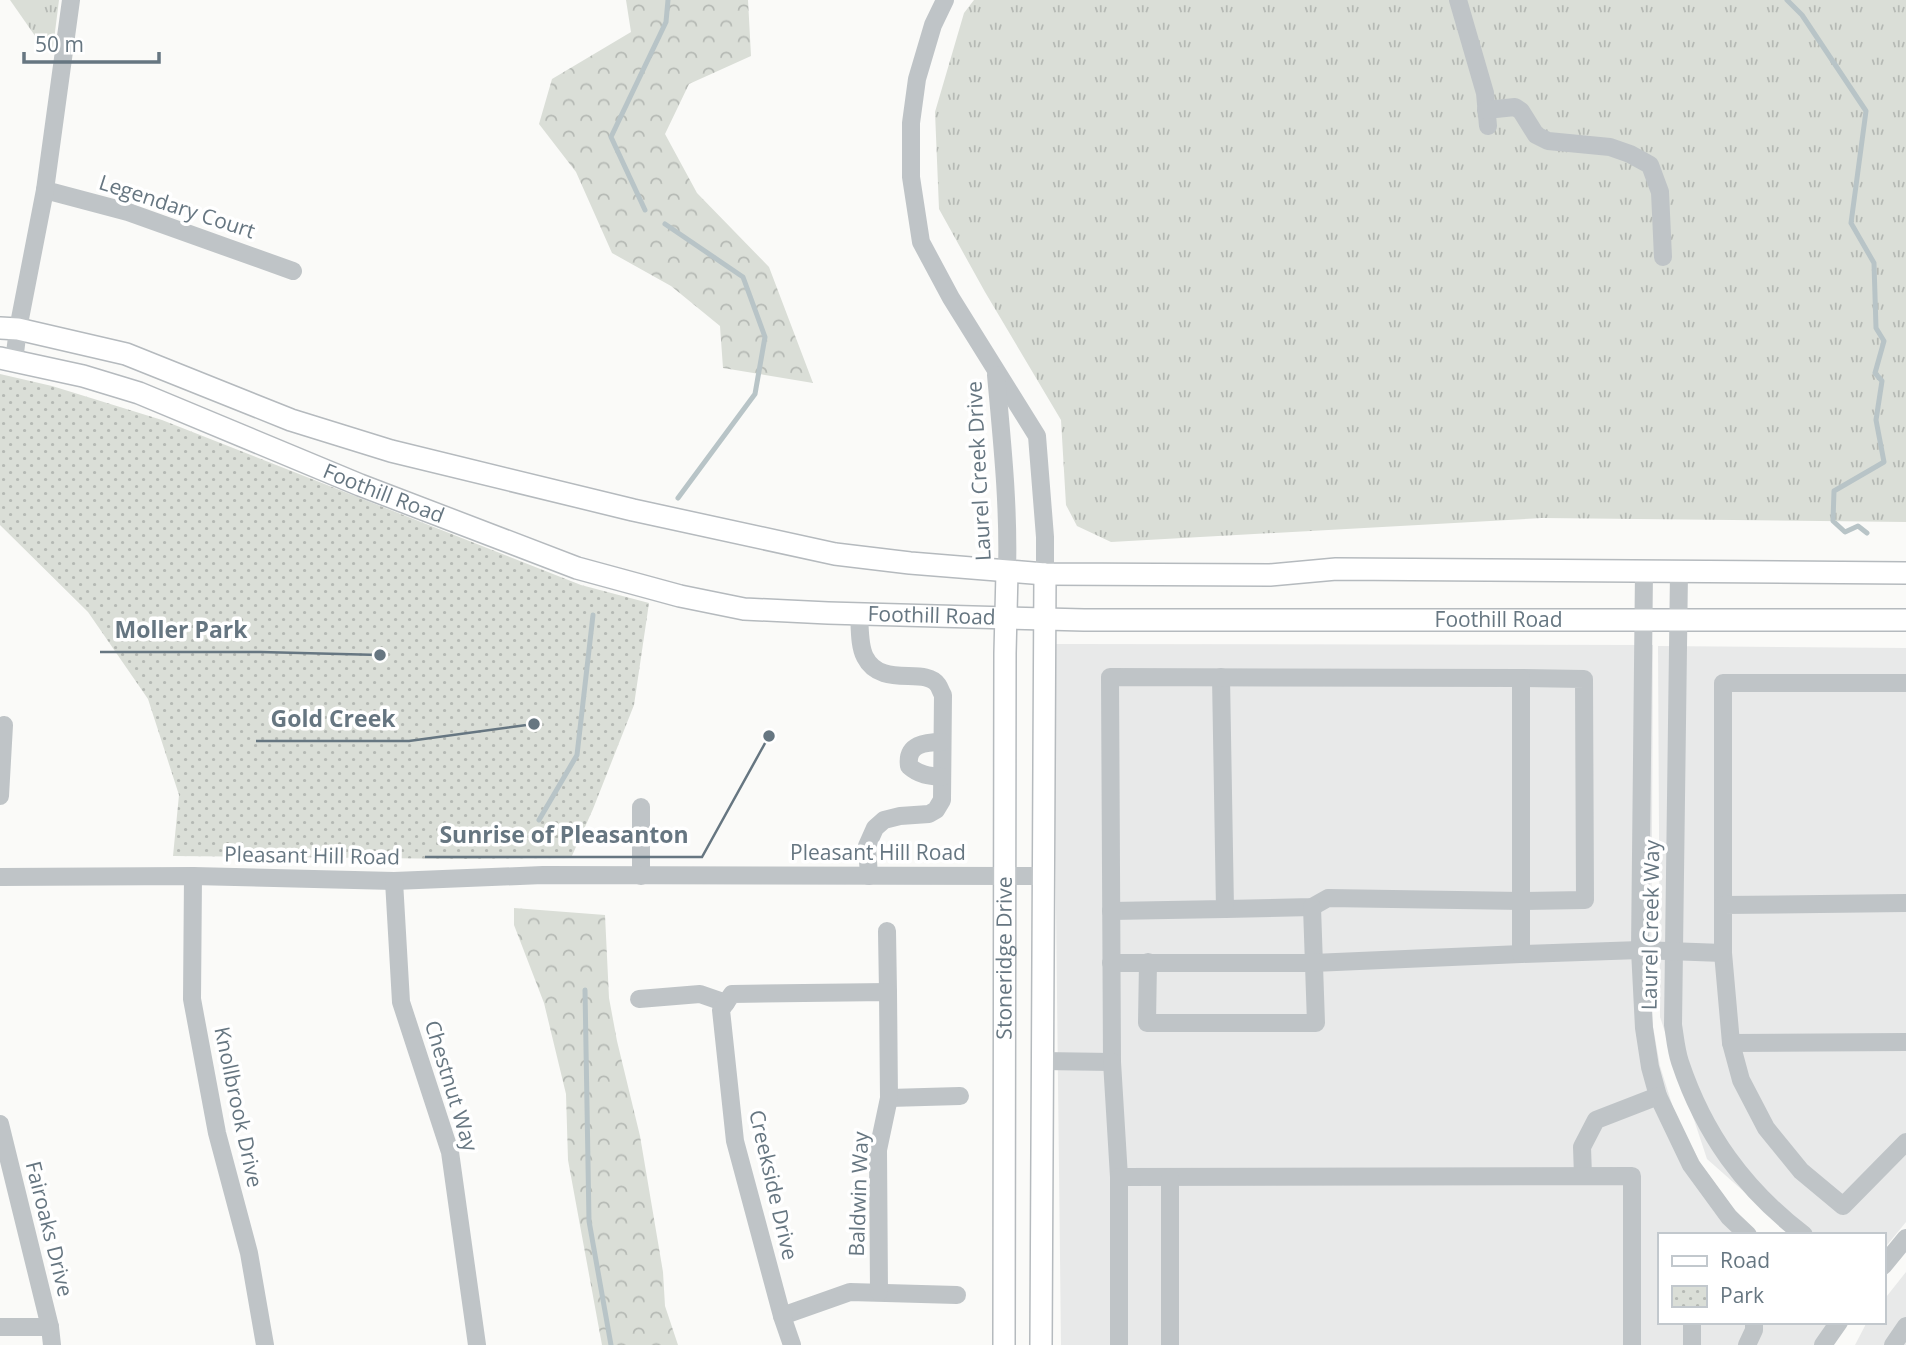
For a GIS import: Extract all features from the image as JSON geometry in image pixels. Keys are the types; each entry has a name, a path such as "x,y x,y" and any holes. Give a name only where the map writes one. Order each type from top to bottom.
{"main road":[{"name":"Foothill Road","path":"9,329 126,354 291,420 348,439 633,510 835,554 1045,574 1270,575 1336,569 1906,573"},
{"name":"Foothill Road","path":"7,360 83,376 139,393 360,485 577,568 680,596 744,609 1044,618 1906,620"},
{"name":"Stoneridge Drive","path":"1004,1345 1007,572"},
{"name":"Stoneridge Drive","path":"1041,1345 1045,574"}],"street":[{"path":"7,360 9,329 45,190 71,0"},
{"name":"Laurel Creek Drive","path":"945,0 933,25 917,79 911,123 911,177 921,242 951,298 1037,436 1045,537 1045,574"},
{"path":"1458,0 1485,93 1487,118 1515,107 1521,111 1536,135 1548,141 1610,147 1650,165 1660,192 1663,257"},
{"name":"Legendary Court","path":"45,190 128,212 293,271"},
{"name":"Laurel Creek Drive","path":"995,368 1005,466 1007,572"},
{"name":"Laurel Creek Way","path":"1644,571 1640,950 1644,1028 1650,1067 1658,1096 1691,1165 1730,1217 1746,1233"},
{"name":"Laurel Creek Way","path":"1679,572 1672,1025 1679,1060 1715,1139 1745,1182 1778,1215 1801,1233"},
{"path":"859,614 863,655 868,662 881,672 896,677 926,677 937,683 943,695 942,800 936,810 929,814 884,820 875,828 867,846 869,876"},
{"path":"1111,911 1312,907 1328,898 1585,900 1584,678 1111,677 1111,911 1111,963 1112,1062 1119,1177 1119,1345"},
{"path":"1221,677 1225,909"},
{"path":"1521,678 1521,954"},
{"path":"1906,683 1723,683 1723,953 1731,1043 1741,1080 1766,1128 1801,1171 1843,1206 1906,1142"},
{"path":"0,796 4,725"},
{"path":"942,742 925,742 913,748 908,758 909,766 914,771 942,777"},
{"path":"641,807 641,876"},
{"name":"Pleasant Hill Road","path":"0,877 193,876 394,881 543,875 1042,876"},
{"name":"Knollbrook Drive","path":"193,876 192,999 217,1133 249,1253 265,1345"},
{"name":"Chestnut Way","path":"394,881 401,1002 450,1152 477,1345"},
{"path":"1723,905 1906,903"},
{"path":"1148,962 1147,1023 1316,1023 1312,907"},
{"name":"Baldwin Way","path":"879,1293 878,1150 889,1098 887,931"},
{"path":"1111,963 1313,963 1640,950 1723,953"},
{"path":"639,999 694,994 729,998 888,992"},
{"name":"Creekside Drive","path":"729,998 721,1010 735,1141 792,1345"},
{"path":"1731,1043 1906,1042"},
{"path":"1041,1061 1112,1062"},
{"path":"889,1098 960,1096"},
{"path":"1583,1176 1582,1147 1596,1120 1658,1096"},
{"name":"Fairoaks Drive","path":"0,1124 51,1336"},
{"path":"1119,1177 1632,1176 1632,1345"},
{"path":"1170,1177 1170,1345"},
{"path":"1885,1264 1906,1238"},
{"path":"782,1316 850,1292 957,1295"},
{"path":"1692,1324 1692,1345"},
{"path":"1747,1345 1754,1324"},
{"path":"1824,1345 1838,1324"},
{"path":"1893,1345 1906,1326"},
{"path":"0,1327 51,1336"}],"shaded area":[{"path":"1053,644 1653,645 1651,1015 1660,1066 1676,1117 1701,1164 1755,1233 1658,1233 1658,1324 1829,1324 1816,1345 1061,1345"},
{"path":"1658,646 1906,648 1906,1222 1885,1248 1885,1233 1791,1233 1707,1159 1660,1017"},
{"path":"1906,1272 1906,1345 1855,1345 1866,1324 1885,1324 1885,1298"}],"green space":[{"path":"10,0 59,0 53,48 40,43"},
{"path":"626,0 748,0 751,56 689,84 665,134 697,193 769,267 813,383 723,368 720,326 671,286 612,253 576,172 539,124 552,79 631,32"},
{"path":"974,0 1906,0 1906,522 1542,518 1111,542 1077,526 1066,505 1061,420 939,209 935,112 964,13"},
{"path":"0,374 52,386 162,420 581,585 649,603 634,705 571,858 173,856 179,795 148,699 88,612 0,525"},
{"path":"514,908 605,915 609,998 640,1136 663,1272 665,1306 678,1345 602,1345 568,1160 566,1094 544,1003 514,925"}],"waterway":[{"path":"645,210 611,137 666,22 668,0"},
{"path":"1787,0 1802,15 1866,111 1851,223 1874,263 1876,328 1884,341 1875,373 1882,381 1876,420 1884,462 1834,491 1833,521 1845,532 1858,526 1867,533"},
{"path":"665,224 743,277 765,337 755,394 678,498"},
{"path":"539,820 577,755 593,615"},
{"path":"585,990 589,1221 611,1345"}],"place":[{"name":"Moller Park","path":"380,655"},
{"name":"Gold Creek","path":"534,724"},
{"name":"Sunrise of Pleasanton","path":"769,736"}]}
